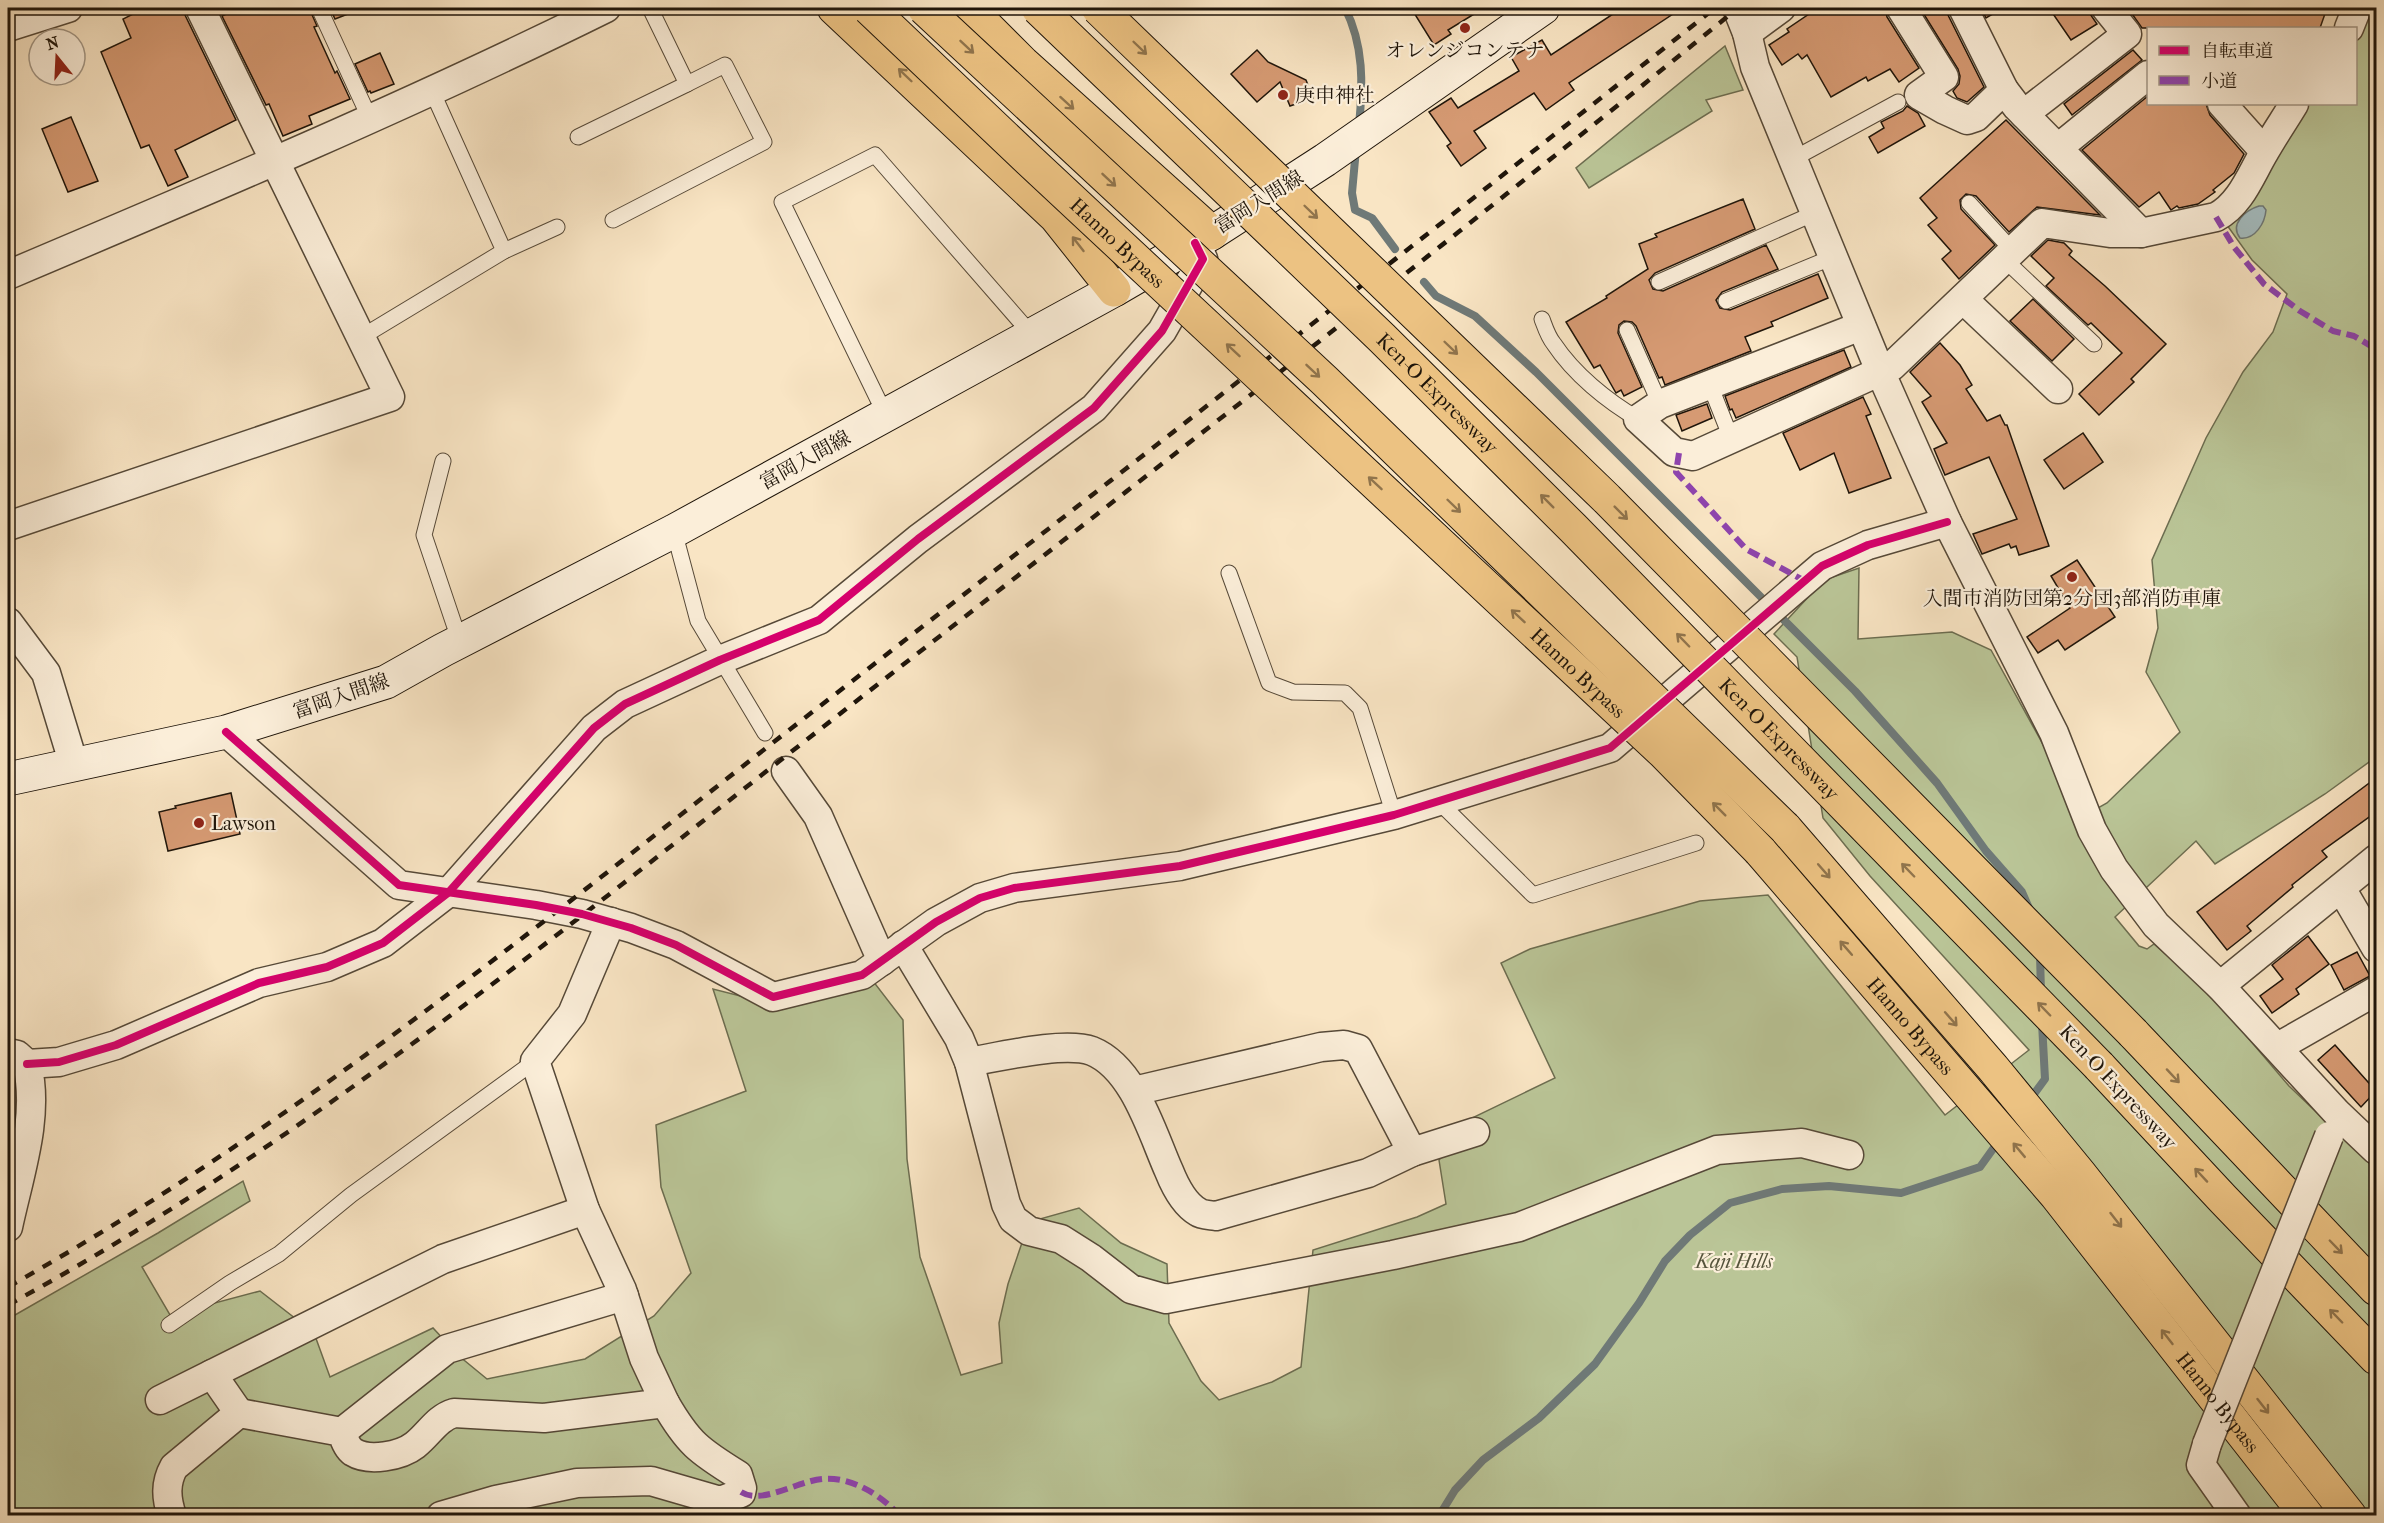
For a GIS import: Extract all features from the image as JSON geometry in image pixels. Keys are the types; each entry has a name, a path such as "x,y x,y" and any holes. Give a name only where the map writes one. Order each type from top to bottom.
{"highway":[{"path":"834,8 1056,217 1114,290"},
{"name":"Hanno Bypass","path":"870,8 1029,160 1664,753 1761,851 1966,1088 2068,1184 2350,1515"},
{"name":"Hanno Bypass","path":"924,8 1325,381 1785,828 1994,1068 2068,1184 2307,1515"},
{"path":"968,8 1203,238"},
{"name":"Ken-O Expressway","path":"1038,8 1382,338 1573,528 2099,1066 2231,1208 2376,1358"},
{"path":"1098,8 1607,499 2133,1033 2376,1289"}],"main road":[{"name":"富岡入間線","path":"8,779 226,732 386,682 674,531 886,416 1203,238 1374,126 1525,13"}],"street":[{"path":"8,27 68,8"},
{"path":"8,526 390,397 200,8"},
{"path":"8,275 275,162 432,91 606,8"},
{"path":"1781,8 1742,20 1755,67 1880,371 1947,522 2054,733 2092,830 2114,869 2156,925 2220,986 2278,1047 2333,1124 2371,1135"},
{"path":"1901,8 1944,77 1919,95 1967,120 1976,117 2004,90"},
{"path":"1963,8 2004,90 2024,114 2141,233"},
{"path":"2024,114 2127,34 2106,8"},
{"path":"2349,27 2357,8"},
{"path":"2058,148 2147,76"},
{"path":"2223,105 2264,152"},
{"path":"1861,326 1649,411 1674,452 1693,456 1892,366 2043,224 2110,232 2141,233 2216,218 2224,213 2249,183 2264,152 2294,105"},
{"path":"8,1227 26,1147 30,1102 17,1058 59,1062 117,1045 259,983 327,967 383,943 449,892 594,728 625,704 720,660 819,620 918,538 1094,408 1162,331 1203,259 1203,238"},
{"path":"1962,299 2058,389"},
{"path":"226,732 399,885 536,905 611,922 676,945 773,997 862,975 936,922 980,898 1014,888 1180,866 1394,815 1610,748 1822,566 1868,545 1947,522"},
{"path":"10,629 46,673 74,765"},
{"path":"786,771 818,816 893,953 959,1038 969,1062 1006,1204 1014,1219 1029,1231 1061,1239 1131,1289 1166,1299 1393,1255 1519,1227 1717,1150 1802,1143 1849,1155"},
{"path":"2220,986 2376,859"},
{"path":"2341,888 2376,948"},
{"path":"441,1515 496,1500 577,1483 651,1481 720,1501 741,1493 742,1488 738,1475 699,1451 680,1430 664,1403 644,1358 624,1296 585,1210 535,1061 572,1014 611,922"},
{"path":"2278,1047 2376,991"},
{"path":"1134,1091 1321,1047 1344,1045 1358,1049 1413,1152"},
{"path":"969,1062 1059,1048 1090,1051 1112,1063 1134,1091 1176,1188 1198,1213 1215,1216 1357,1176 1413,1152 1475,1132"},
{"path":"2237,1515 2201,1465 2207,1444 2333,1124"},
{"path":"160,1400 443,1259 585,1210"},
{"path":"212,1374 239,1413 342,1432 447,1349 624,1296"},
{"path":"342,1432 351,1451 366,1457 384,1456 416,1445 446,1415 454,1413 544,1418 664,1403"},
{"path":"172,1515 166,1499 170,1474 174,1467 239,1413"}],"lane":[{"path":"319,8 370,119"},
{"path":"650,8 687,84"},
{"path":"578,137 725,65 764,142 613,220"},
{"path":"432,91 504,251"},
{"path":"1793,159 1898,102"},
{"path":"886,416 782,202 875,155 1032,335"},
{"path":"1969,202 2009,255 2094,344"},
{"path":"1659,282 1815,213"},
{"path":"360,338 504,251 557,227"},
{"path":"1726,302 1833,257"},
{"path":"1542,319 1553,344 1582,377 1623,410 1649,411 1627,330"},
{"path":"1710,385 1731,438"},
{"path":"443,461 424,535 460,642"},
{"path":"674,531 698,621 765,734"},
{"path":"1229,573 1269,683 1293,692 1345,693 1360,708 1394,815"},
{"path":"1438,801 1533,895 1696,843"},
{"path":"170,1324 230,1283 279,1254 361,1188 535,1061"}],"green space":[{"name":"Kaji Hills","path":"2364,8 2376,8 2376,757 2325,794 2215,864 2196,841 2115,917 2139,946 2147,949 2154,944 2209,992 2289,1086 2376,1169 2376,1515 8,1515 8,1319 243,1181 250,1201 142,1267 170,1315 260,1291 314,1333 330,1377 433,1328 459,1356 487,1379 585,1359 654,1316 691,1273 661,1187 656,1125 746,1091 713,989 764,1002 873,981 903,1020 907,1159 920,1257 961,1375 1002,1363 999,1323 1008,1284 1029,1222 1079,1208 1121,1243 1167,1264 1169,1323 1201,1381 1219,1400 1272,1382 1301,1367 1313,1250 1417,1217 1446,1204 1439,1160 1472,1118 1555,1078 1501,963 1530,949 1700,901 1768,895 1945,1115 2029,1050 1870,876 1823,818 1797,657 1774,634 1824,580 1859,568 1858,639 1952,632 1991,650 2051,759 2075,821 2107,803 2180,732 2146,672 2158,628 2152,560 2206,438 2243,372 2273,332 2287,294 2252,260 2224,221 2303,105 2357,105 2357,27"},
{"path":"1725,46 1743,90 1706,100 1712,111 1589,188 1576,168"}],"water":[{"path":"2259,206 2263,206 2266,210 2264,220 2255,233 2240,238 2236,228 2240,218"}],"building":[{"path":"145,8 184,8 185,15 236,120 175,150 188,177 168,186 149,145 141,148 101,52 131,38 123,19"},
{"path":"239,8 309,8 317,26 314,27 350,99 309,116 312,124 283,136 269,104 266,105 222,16"},
{"path":"330,8 361,8 361,9 335,19"},
{"path":"1411,8 1484,8 1448,30 1451,34 1434,45"},
{"path":"1622,8 1682,8 1569,83 1574,90 1546,110 1534,93 1474,131 1486,148 1461,166 1447,146 1451,143 1429,112 1451,98 1458,108 1519,71 1511,57 1542,40 1551,55"},
{"path":"1818,8 1885,8 1887,17 1919,68 1899,82 1890,69 1868,81 1866,77 1831,97 1807,55 1802,59 1798,54 1782,65 1769,45 1789,32 1787,29"},
{"path":"1920,8 1947,8 1948,15 1984,87 1967,102 1957,98 1953,91 1959,84 1958,69"},
{"path":"1981,8 2003,8 1986,18"},
{"path":"2049,8 2086,8 2097,24 2071,40"},
{"path":"2134,8 2327,8 2320,27 2142,28 2130,11"},
{"path":"1257,50 1268,62 1306,80 1313,98 1290,106 1280,82 1257,102 1231,74"},
{"path":"2133,50 2142,60 2072,115 2064,104"},
{"path":"380,53 394,84 371,93 368,92 355,64"},
{"path":"2147,97 2147,105 2206,105 2210,115 2244,154 2234,173 2213,190 2215,192 2198,204 2179,208 2177,206 2171,210 2159,192 2139,207 2082,150"},
{"path":"1907,106 1918,113 1925,126 1878,153 1869,137 1884,128 1881,122 1903,111"},
{"path":"71,117 98,181 68,192 42,129"},
{"path":"2006,120 2100,215 2037,207 2009,232 1976,196 1966,194 1960,200 1961,209 1995,245 1959,279 1942,259 1951,251 1928,225 1937,218 1920,198"},
{"path":"1743,199 1755,229 1655,273 1649,280 1653,289 1663,291 1766,245 1778,269 1722,292 1716,300 1720,308 1730,310 1818,274 1828,298 1771,322 1773,326 1745,337 1751,351 1665,385 1662,377 1659,378 1636,326 1632,322 1624,321 1619,325 1618,333 1642,387 1624,396 1621,390 1616,393 1600,365 1594,368 1566,322 1607,298 1606,296 1648,269 1639,244 1657,237 1655,234"},
{"path":"2048,240 2064,243 2072,251 2069,255 2166,344 2131,379 2134,382 2099,415 2079,394 2122,353 2091,323 2088,325 2046,286 2054,278 2031,256"},
{"path":"2033,299 2074,339 2052,361 2010,321"},
{"path":"1940,343 1960,365 1972,385 1966,389 1987,421 2000,415 2007,425 2049,546 2019,555 2016,546 2011,548 2009,544 1982,554 1973,534 2017,519 1989,457 1945,475 1934,449 1947,443 1922,402 1931,396 1910,372"},
{"path":"1844,350 1851,367 1736,418 1732,409 1730,410 1725,396"},
{"path":"1863,397 1871,414 1866,416 1891,478 1849,493 1834,453 1800,470 1783,433"},
{"path":"1707,404 1712,418 1682,431 1676,415"},
{"path":"2083,433 2103,462 2064,489 2044,460"},
{"path":"2077,560 2115,617 2065,650 2058,640 2038,653 2027,637 2070,608 2051,576"},
{"path":"2376,778 2376,812 2322,851 2327,857 2247,926 2251,931 2227,950 2197,912"},
{"name":"Lawson","path":"231,793 240,834 168,851 159,812"},
{"path":"2308,936 2329,964 2296,989 2299,994 2272,1013 2260,996 2283,979 2272,965"},
{"path":"2357,952 2370,976 2344,990 2331,965"},
{"path":"2335,1045 2376,1091 2361,1107 2318,1060"}],"waterway":[{"path":"1345,8 1356,36 1361,66 1359,126"},
{"path":"1356,149 1352,193 1355,210 1372,218 1395,249"},
{"path":"1424,282 1436,296 1475,316 1536,372 1768,604"},
{"path":"1776,612 1855,691 1937,783 1986,851 2022,892 2029,908"},
{"path":"2040,954 2041,993"},
{"path":"2029,1101 2045,1079 2042,1023"},
{"path":"1439,1516 1455,1490 1483,1460 1539,1418 1595,1364 1639,1303 1665,1261 1690,1235 1730,1203 1782,1189 1829,1186 1901,1193 1980,1167 1998,1142"}],"railway":[{"path":"8,1287 112,1226 213,1161 313,1093 411,1022 603,876 1715,8"},
{"path":"8,1305 117,1242 224,1175 329,1104 431,1030 633,876 1287,367 1738,8"}],"marked path":[{"path":"2216,217 2234,247 2264,284 2300,311 2333,331 2354,336 2376,349"},
{"path":"1679,453 1676,472 1746,549 1805,581"},
{"path":"741,1492 759,1496 812,1481 833,1479 865,1488 900,1516"}],"cycle path":[{"path":"27,1064 59,1062 116,1045 259,983 327,967 383,943 449,892 594,728 625,704 720,660 819,620 918,539 1094,408 1162,331 1203,259 1195,243"},
{"path":"226,732 399,885 536,905 582,914 631,928 676,945 773,997 862,975 936,922 980,898 1014,888 1180,866 1394,815 1610,748 1822,566 1868,545 1947,522"}],"place":[{"name":"オレンジコンテナ","path":"1465,28"},
{"name":"庚申神社","path":"1283,95"},
{"name":"入間市消防団第2分団3部消防車庫","path":"2072,577"},
{"name":"Lawson","path":"199,823"}]}
